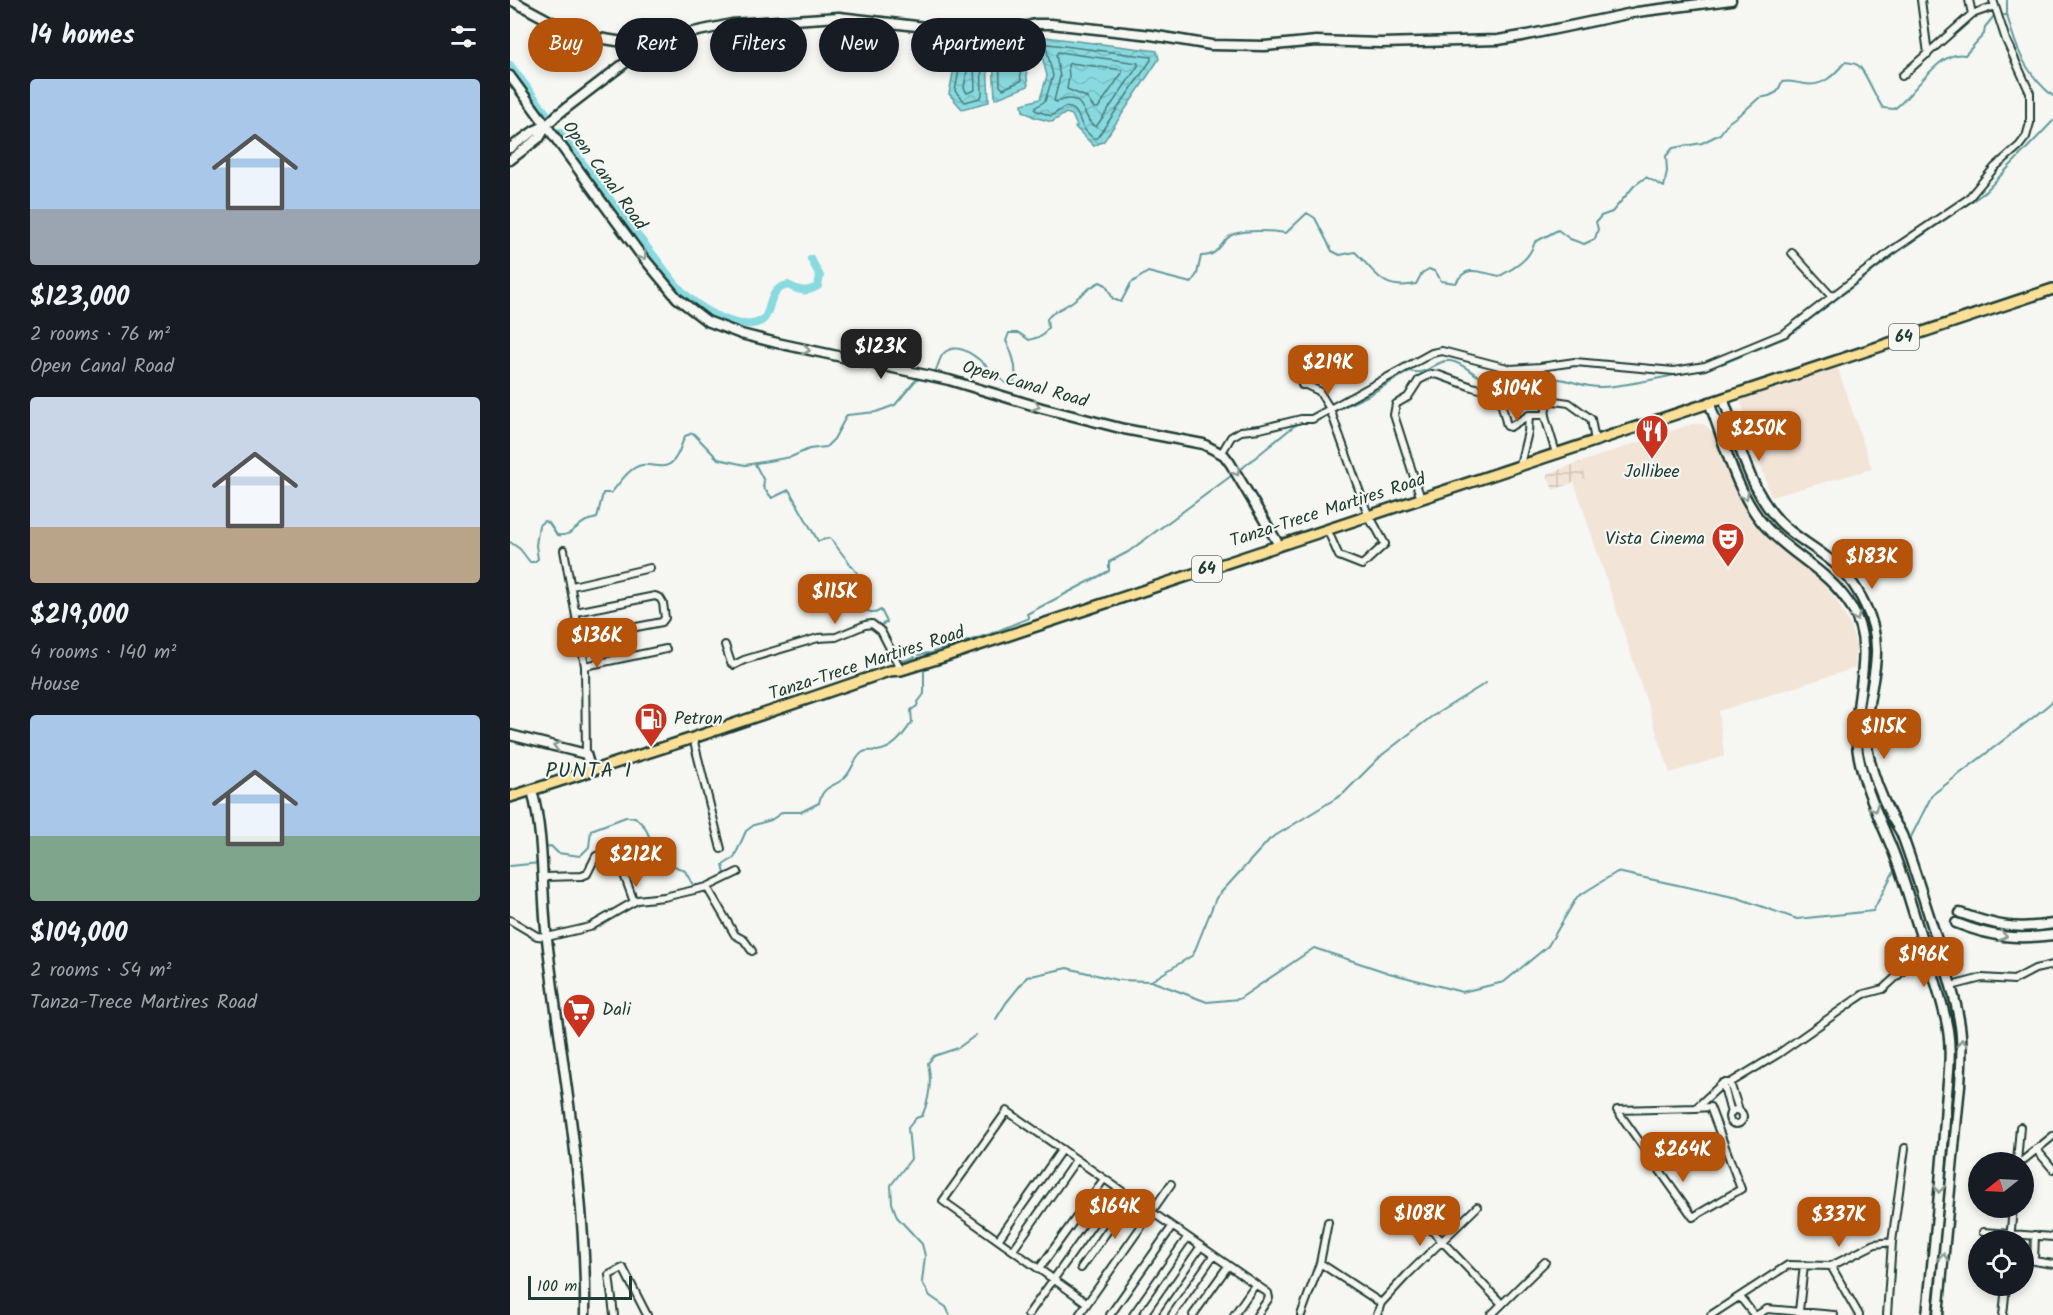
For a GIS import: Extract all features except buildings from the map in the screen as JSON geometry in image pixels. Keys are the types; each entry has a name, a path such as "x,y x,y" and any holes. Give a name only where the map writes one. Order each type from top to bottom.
{"main road":[{"name":"Tanza-Trece Martires Road","path":"510,798 889,671 912,667 2053,289"}],"street":[{"path":"511,0 563,28 586,36 615,41"},
{"path":"698,31 732,24 839,17 968,32 1012,30 1035,24 1051,24 1151,35 1211,45 1265,46 1316,41 1381,43 1498,40 1637,12 1731,0"},
{"path":"1921,0 1928,54"},
{"path":"1969,0 1972,14"},
{"path":"1279,545 1230,464 1221,454 1231,437 1241,431 1260,429 1301,418 1312,419 1432,353 1442,351 1511,369 1540,368 1575,362 1674,371 1705,366 1785,333 1894,249 1968,199 1995,167 2026,136 2030,123 2030,93 2006,40 1994,3 1972,14 1902,76"},
{"path":"510,148 547,124 615,70"},
{"name":"Open Canal Road","path":"510,76 645,259 677,298 707,321 741,334 777,343 949,380 1042,408 1124,429 1203,444 1221,454"},
{"path":"510,160 540,137 547,124"},
{"path":"1792,253 1832,297"},
{"path":"1298,365 1302,385 1319,391 1330,409 1368,516 1386,544 1362,565 1340,556 1327,529"},
{"path":"1540,368 1541,377 1546,383 1546,415 1556,453"},
{"path":"1420,498 1394,415 1396,404 1408,397 1419,380 1425,376 1439,375 1499,394 1507,426 1529,415 1546,415"},
{"path":"1723,398 1748,469 1767,506 1790,531 1831,560 1856,588 1872,620 1877,662 1866,725 1868,753 1881,794 1911,860 1951,986 1961,1027 1962,1048 1956,1130 1938,1315"},
{"path":"1547,400 1569,403 1591,419 1595,441"},
{"path":"1709,402 1744,494 1755,514 1781,542 1822,572 1852,608 1864,642 1865,663 1856,724 1859,756 1871,798 1892,848 1939,993 1948,1031 1950,1072 1927,1315"},
{"path":"1520,465 1528,432 1529,415"},
{"path":"564,550 585,666 586,754 591,771"},
{"path":"572,586 650,568"},
{"path":"576,612 656,596 660,597 663,603 665,618 662,622 580,638"},
{"path":"725,645 731,663 734,665 818,638 836,637 872,624 881,631 901,670"},
{"path":"585,666 666,649"},
{"path":"1862,685 1872,686"},
{"path":"510,735 586,754"},
{"path":"693,738 722,849"},
{"path":"532,790 539,815 547,937 577,1161 586,1264 585,1315"},
{"path":"544,877 582,876 590,870 596,856 615,850 634,902"},
{"path":"510,920 537,936 547,937 590,927 634,902 707,887 738,872"},
{"path":"707,887 735,935 744,940 753,951"},
{"path":"1960,913 1997,925 2022,928 2053,924"},
{"path":"1956,923 2000,937 2023,939 2053,935"},
{"path":"1696,1108 1726,1083 1778,1054 1864,994 1883,989 1907,967 1926,954"},
{"path":"1951,986 1982,978 2014,980 2035,969 2053,965"},
{"path":"1726,1083 1743,1116 1741,1122 1735,1124 1730,1116 1726,1083"},
{"path":"1710,1107 1741,1190 1693,1216 1617,1110 1696,1108 1710,1107"},
{"path":"1716,1124 1730,1116 1735,1110 1739,1110"},
{"path":"1087,1303 942,1201 1007,1111 1269,1296 1257,1315"},
{"path":"2019,1152 2020,1127"},
{"path":"2032,1152 2053,1136"},
{"path":"1887,1315 1892,1242 1905,1148"},
{"path":"998,1240 1062,1149"},
{"path":"2036,1149 2053,1169"},
{"path":"1013,1251 1076,1160"},
{"path":"1039,1269 1104,1179"},
{"path":"1079,1315 1171,1184"},
{"path":"1028,1315 1118,1189"},
{"path":"1081,1268 1131,1198"},
{"path":"1377,1315 1381,1303 1477,1207"},
{"path":"1417,1215 1502,1304"},
{"path":"1301,1315 1320,1263 1328,1222"},
{"path":"1110,1315 1172,1227"},
{"path":"2053,1237 2035,1235 2034,1261 2053,1264"},
{"path":"1133,1315 1187,1238"},
{"path":"1711,1315 1720,1313 1785,1267 1831,1266 1875,1244 1892,1242"},
{"path":"1153,1315 1201,1246"},
{"path":"1172,1315 1213,1256"},
{"path":"1491,1315 1545,1262"},
{"path":"1320,1263 1381,1303"},
{"path":"1798,1311 1804,1265"},
{"path":"1193,1315 1228,1266"},
{"path":"1831,1266 1859,1315"},
{"path":"614,1315 609,1275 623,1268 647,1315"},
{"path":"1234,1315 1255,1285"},
{"path":"2003,1315 2005,1296"},
{"path":"1740,1297 1756,1315 1767,1309 1834,1315"},
{"path":"1849,1315 1853,1306"}],"shaded area":[{"path":"1837,366 1872,469 1771,497 1740,399"},
{"path":"1692,424 1703,424 1715,436 1739,499 1752,521 1785,552 1818,577 1837,601 1850,625 1856,646 1855,668 1719,711 1724,756 1670,773 1569,466"},
{"path":"1580,462 1586,478 1553,490 1547,474"}],"water":[{"path":"1046,37 1157,51 1159,59 1104,141 1094,146 1075,127 1077,126 1072,115 1066,113 1052,122 1023,111 1022,104 1040,99 1047,76"},
{"path":"953,72 988,72 989,102 962,109 949,94"},
{"path":"994,72 1026,72 1028,86 995,99"}],"waterway":[{"path":"2004,15 2007,15 2007,0"},
{"path":"2007,15 2023,60 2035,78 2053,96"},
{"path":"935,372 943,354 951,349 959,349 977,358 1007,384 1015,380 1014,360 1006,341 1009,333 1019,333 1029,340 1042,336 1048,328 1047,319 1052,314 1100,282 1106,285 1113,299 1121,302 1131,283 1148,272 1191,283 1197,274 1201,256 1213,253 1229,236 1253,231 1286,233 1307,213 1315,218 1332,251 1340,255 1355,252 1381,278 1395,285 1416,284 1422,273 1429,269 1436,272 1441,281 1456,283 1460,277 1470,271 1500,276 1526,258 1535,242 1558,230 1570,239 1584,244 1595,239 1598,229 1596,222 1601,216 1612,212 1634,186 1646,177 1664,187 1667,171 1666,156 1673,148 1702,143 1720,134 1729,122 1759,98 1777,92 1782,82 1817,84 1832,75 1845,62 1852,63 1862,69 1883,108 1894,109 1945,59 1955,55 1965,55 1984,34 1985,27 1994,16"},
{"path":"510,65 546,113"},
{"path":"1722,364 1787,337 1898,252 1984,193 2053,121"},
{"path":"559,132 675,283 705,310 734,322 744,324 760,322 768,312 772,299 780,288 788,285 799,290 807,290 818,286 820,276 811,259"},
{"path":"1337,410 1369,395 1410,371 1421,372 1445,361 1460,364 1480,377 1498,383 1540,380"},
{"path":"1546,379 1560,379 1601,387 1690,372"},
{"path":"510,542 520,549 530,562 534,562 538,559 536,545 539,525 544,521 549,523 557,535 562,535 586,521 597,518 603,493 611,493 625,476 637,467 669,465 677,455 685,436 693,433 718,459 745,465 791,457 809,449 826,447 834,439 847,415 876,412 895,405 919,379"},
{"path":"1241,469 1294,426 1303,422 1312,423 1327,415"},
{"path":"755,464 764,481 763,487 772,498 789,490 818,541 830,538 857,573 867,611 875,613 881,610 887,622 881,625 882,628"},
{"path":"933,652 990,634 1029,618 1027,614 1109,571 1109,562 1128,552 1231,476"},
{"path":"885,633 900,662 915,657"},
{"path":"924,658 934,652"},
{"path":"919,655 928,653"},
{"path":"722,877 725,874 723,865 734,858 746,831 783,812 801,812 819,803 824,792 843,779 860,754 883,750 898,741 912,722 911,710 917,706 924,694 924,667"},
{"path":"1151,981 1193,955 1216,898 1270,839 1343,794 1382,755 1431,717 1486,683"},
{"path":"1908,843 1932,795 2053,701"},
{"path":"543,848 551,846 558,853 580,856 589,847 591,830 626,817 635,817 645,827 655,850 668,863 685,871 693,885 703,885"},
{"path":"510,866 540,863"},
{"path":"996,1019 1027,977 1067,968 1117,980 1151,981 1207,1002 1239,999 1314,948 1389,973 1462,992 1504,982 1548,946 1577,897 1617,872 1738,898 1797,919 1873,911 1896,867"},
{"path":"950,1315 946,1307 930,1296 922,1282 925,1256 922,1244 897,1217 892,1203 891,1185 911,1159 908,1128 916,1118 922,1116 927,1103 930,1090 928,1063 934,1056 958,1048 976,1035"}],"place":[{"name":"Jollibee","path":"1652,460"},
{"name":"Vista Cinema","path":"1728,568"},
{"name":"Petron","path":"651,748"},
{"name":"Dali","path":"579,1039"}],"district":[{"name":"PUNTA I","path":"589,771"}]}
